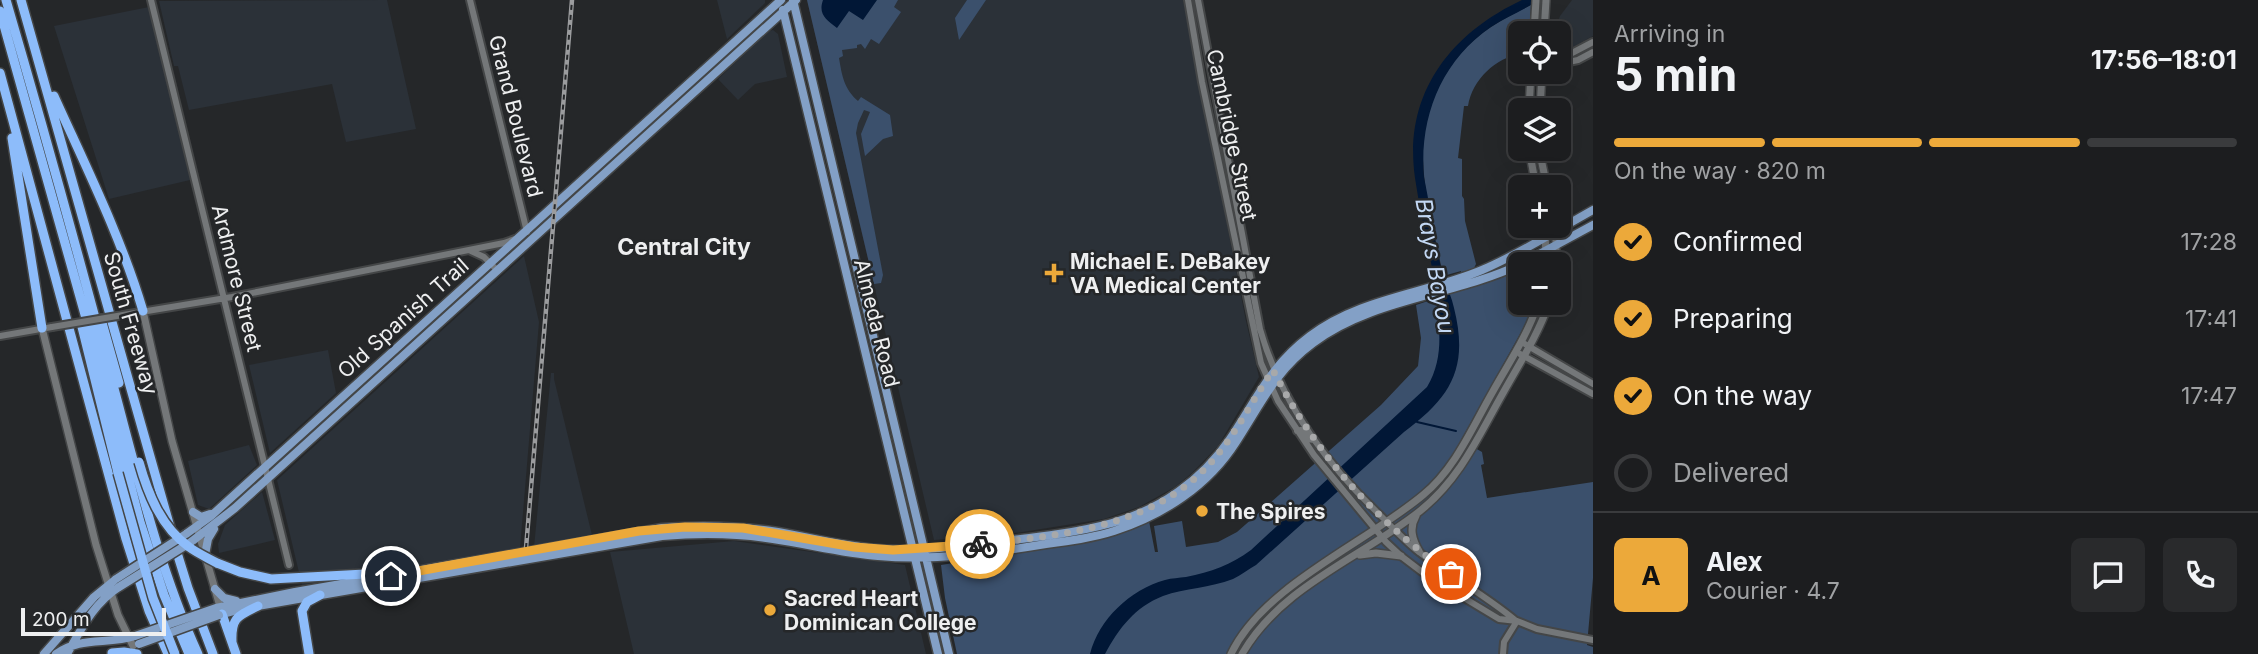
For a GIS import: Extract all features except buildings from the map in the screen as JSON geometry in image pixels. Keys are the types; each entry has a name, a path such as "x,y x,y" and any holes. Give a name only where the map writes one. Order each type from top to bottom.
{"highway":[{"path":"6,0 140,522 164,595 189,654"},
{"name":"South Freeway","path":"21,0 166,514 188,588 213,654"},
{"path":"0,12 53,181 149,519 173,594 198,654"},
{"path":"42,69 104,208 143,311"},
{"path":"1,77 47,327"},
{"path":"1,77 126,539 149,611 168,654"},
{"path":"53,181 76,230 149,494 165,521 189,547 240,572 271,579 384,573 397,575"},
{"path":"53,181 118,473 153,598 175,654"},
{"path":"309,654 302,611 307,602 320,595"},
{"path":"232,642 231,628 237,618 258,606"},
{"path":"219,611 236,654"},
{"path":"110,654 124,652 135,645"}],"main road":[{"name":"Old Spanish Trail","path":"706,74 725,51 781,0"},
{"name":"Almeda Road","path":"781,0 938,654"},
{"path":"1535,21 1536,0"},
{"path":"1545,21 1546,0"},
{"name":"Old Spanish Trail","path":"378,372 416,331 625,141 706,74 731,58 794,1"},
{"name":"Almeda Road","path":"794,1 950,654"},
{"path":"725,51 731,58"},
{"name":"Old Spanish Trail","path":"189,538 200,537 265,467 321,423 469,296 632,148 681,96"},
{"path":"625,141 632,148"},
{"path":"1571,221 1593,210"},
{"path":"1546,251 1593,225"},
{"path":"1465,281 1542,238"},
{"path":"1546,238 1546,251"},
{"path":"1556,238 1556,252"},
{"path":"56,654 73,644 88,641 118,640 135,645 246,602 639,531 685,527 743,528 854,547 915,553 926,558 1015,549 1086,538 1116,530 1188,494 1235,444 1275,374 1329,331 1358,317 1416,296 1508,269"},
{"path":"462,288 469,296"},
{"path":"143,311 172,442 219,611"},
{"path":"1231,654 1247,628 1270,603 1376,530 1434,485 1466,439 1521,342 1533,315"},
{"path":"1242,654 1257,631 1278,608 1395,530 1451,482 1529,347 1544,315"},
{"path":"47,327 86,506 109,589 135,645"},
{"path":"416,331 422,338"},
{"name":"Old Spanish Trail","path":"44,654 94,597 189,538 197,527 219,515 268,478 321,423"},
{"path":"219,611 639,539 685,534 743,535 854,554 915,553 924,548 1015,540 1100,526 1155,510"},
{"path":"192,512 201,517 219,515"},
{"path":"1418,512 1411,532 1419,551"},
{"path":"205,555 210,534 219,515"},
{"path":"1352,557 1377,553 1401,556"},
{"name":"Old Spanish Trail","path":"67,654 88,617 109,589"},
{"path":"215,589 228,600 246,602"}],"street":[{"name":"Ardmore Street","path":"151,0 289,565"},
{"name":"Grand Boulevard","path":"470,0 530,241"},
{"name":"Cambridge Street","path":"1188,0 1202,82 1250,314 1261,363 1269,383 1297,431 1322,465 1401,556 1426,575 1499,619 1517,621"},
{"name":"Cambridge Street","path":"1198,0 1260,329 1275,374 1290,402 1314,440 1365,501 1419,551 1517,621 1537,629 1593,640"},
{"path":"1571,53 1593,42"},
{"path":"1571,61 1593,52"},
{"path":"0,336 224,298 517,239"},
{"path":"469,250 478,253 497,270"},
{"path":"1521,342 1593,384"},
{"path":"1516,351 1593,394"},
{"path":"1297,431 1301,430 1308,439 1314,440"},
{"path":"1503,654 1504,642 1517,621"}],"shaded area":[{"path":"387,0 416,129 346,142 332,84 189,110 178,66 174,66 159,1"},
{"path":"717,0 765,0 765,3 727,39"},
{"name":"Michael E. DeBakey VA Medical Center","path":"807,0 1183,0 1259,377 1218,446 1175,487 1139,507 1104,519 1009,534 934,540"},
{"path":"807,0 898,0 894,7 901,12 879,44 871,39 865,49 861,44 857,45 857,48 842,50 843,56 839,58 844,82 853,96 858,101 861,97 890,115 893,136 883,139 865,156 861,134 870,112 864,110 856,133 883,275 881,283 874,284"},
{"path":"967,0 986,0 959,40 955,18"},
{"path":"1572,0 1593,0 1593,36 1571,47 1571,21 1558,21"},
{"path":"1531,5 1530,21 1508,21 1508,58 1487,71 1474,87 1468,106 1464,106 1458,158 1462,159 1465,221 1476,264 1473,270 1443,276 1424,174 1423,141 1430,107 1455,60 1480,35"},
{"path":"149,7 190,180 109,199 54,26"},
{"path":"773,30 778,34 787,77 755,84 738,100 718,79"},
{"path":"524,256 539,322 520,548 302,585 277,480"},
{"path":"1508,274 1508,315 1530,315 1461,440 1482,452 1484,464 1481,465 1487,498 1593,482 1593,578 1587,645 1593,647 1593,654 957,654 941,565 1079,543 1120,533 1149,521 1155,552 1158,552 1154,526 1182,521 1186,547 1218,542 1237,532 1381,405 1418,366 1421,338 1416,305"},
{"path":"328,350 336,393 270,453 249,365"},
{"path":"551,373 554,373 592,535 534,547"},
{"path":"249,445 257,465 209,509 198,505 188,461"},
{"path":"262,492 275,540 219,553 218,544 225,525"},
{"name":"Sacred Heart Dominican College","path":"734,541 905,565 926,654 634,654 610,552"}],"water":[{"path":"823,0 877,0 863,20 849,11 837,28 824,16"},
{"name":"Brays Bayou","path":"1522,0 1538,0 1491,27 1459,56 1437,93 1425,133 1424,177 1438,253 1458,329 1457,364 1444,393 1420,419 1256,565 1233,579 1171,593 1153,601 1129,619 1105,654 1090,654 1094,641 1108,618 1128,599 1165,580 1220,567 1251,550 1427,387 1436,367 1439,336 1433,272 1415,178 1413,148 1417,120 1425,94 1437,70 1453,49 1473,30"}],"waterway":[{"path":"1417,422 1456,431"}],"railway":[{"path":"526,548 572,0"}],"way so far":[{"path":"980,544 1100,526 1160,504 1184,488 1215,457 1231,437 1273,370 1305,427 1345,480 1405,539 1451,574"}],"place":[{"name":"Michael E. DeBakey VA Medical Center","path":"1054,273"},
{"name":"The Spires","path":"1202,511"},
{"name":"Sacred Heart Dominican College","path":"770,610"}],"district":[{"name":"Central City","path":"684,247"}],"route":[{"path":"391,576 639,531 685,527 743,528 854,547 893,550 980,544"}]}
